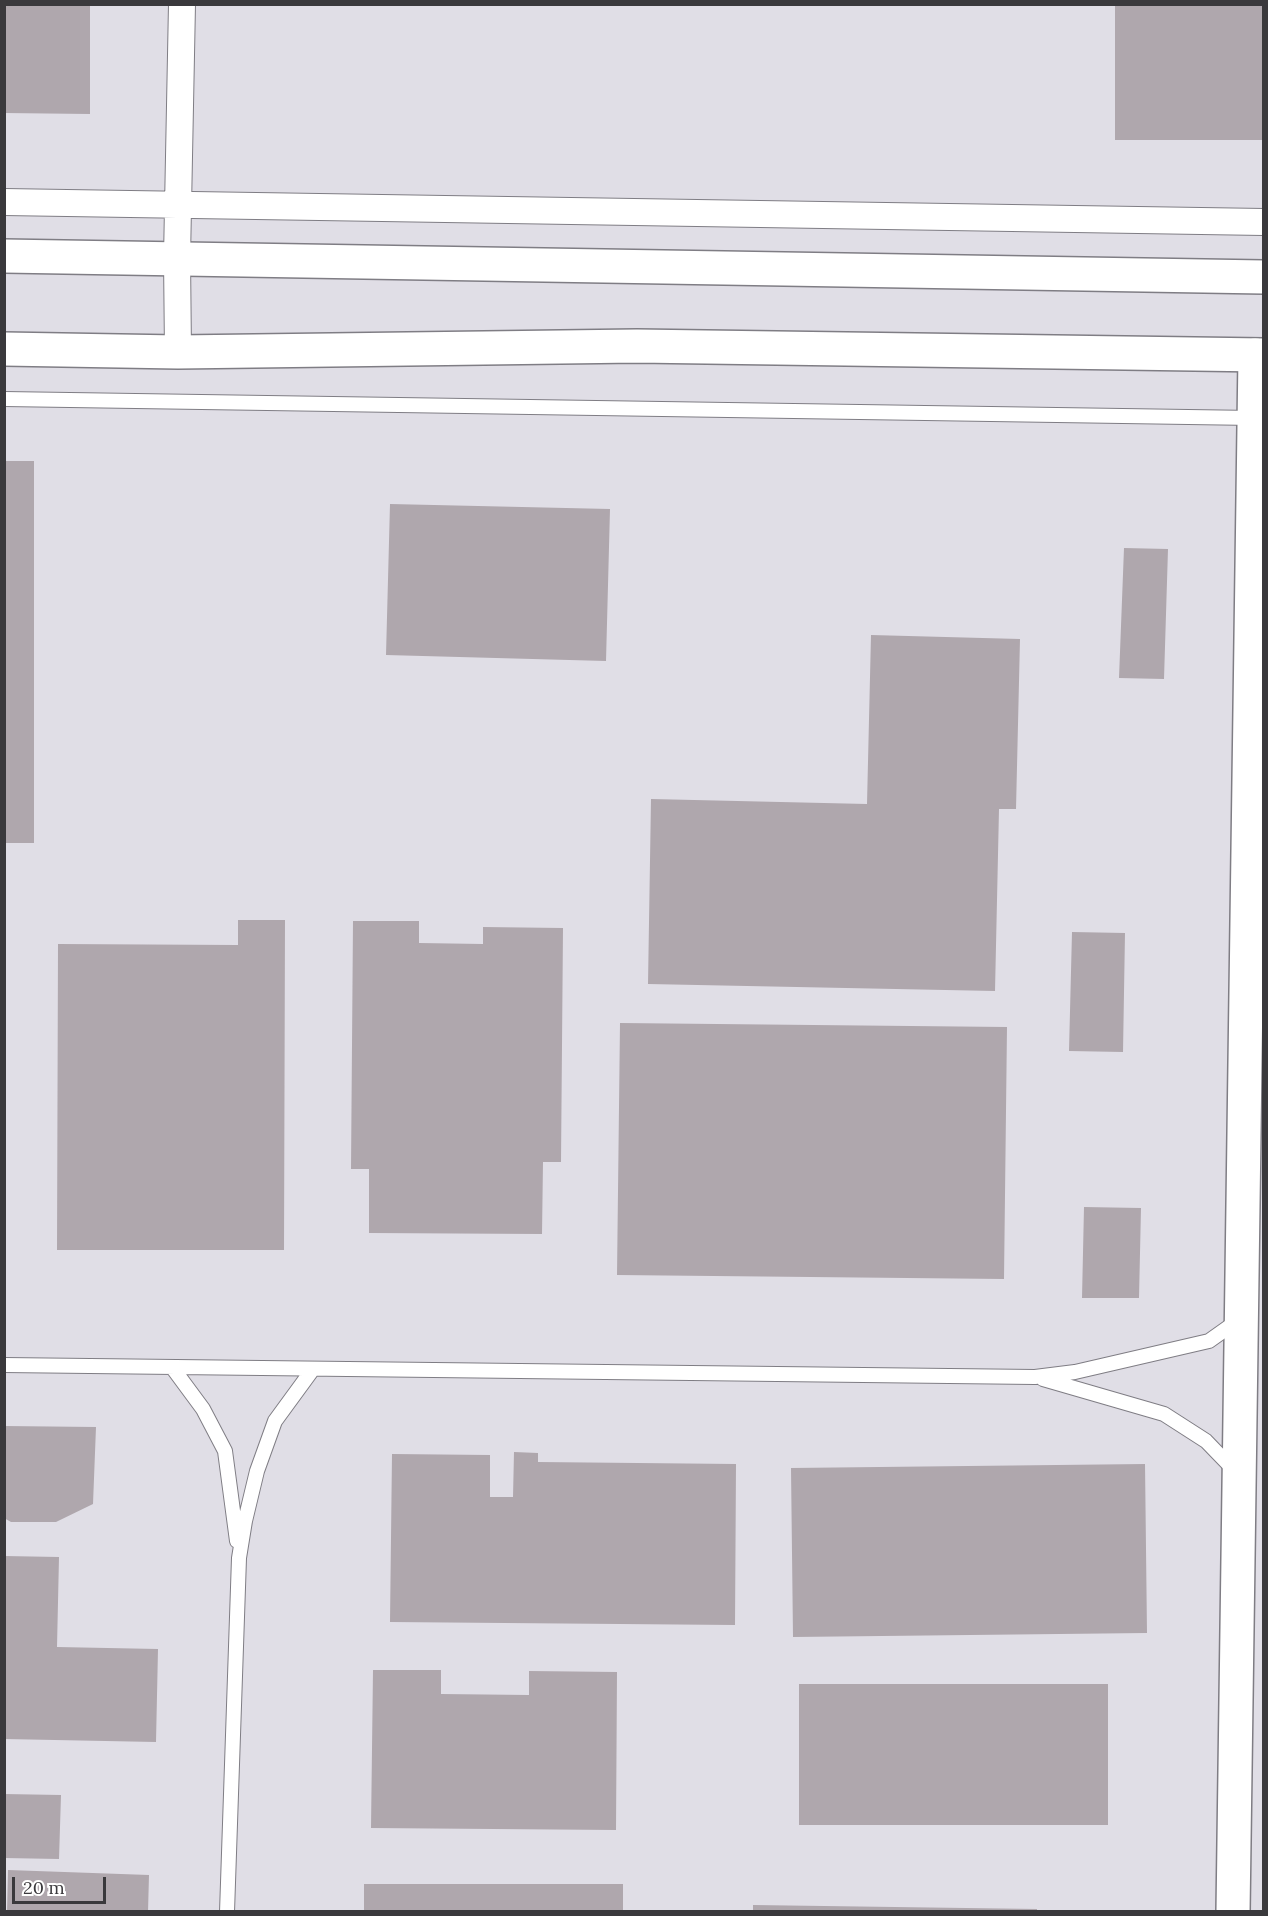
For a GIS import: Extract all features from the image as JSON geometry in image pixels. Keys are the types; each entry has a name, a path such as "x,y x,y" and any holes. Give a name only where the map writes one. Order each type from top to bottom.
{"main road":[{"path":"4,256 1263,277"},
{"path":"4,349 178,352 637,346 1259,355 1254,418 1233,1911"}],"street":[{"path":"178,352 177,258 182,4"},
{"path":"4,202 1263,222"}],"lane":[{"path":"4,399 1254,418"},
{"path":"4,1365 1035,1377 1075,1372 1209,1341 1241,1318"},
{"path":"172,1367 202,1409 225,1451 239,1558"},
{"path":"227,1911 239,1558 244,1521 257,1472 275,1421 313,1369"},
{"path":"1035,1377 1164,1414 1206,1441 1239,1475"}],"building":[{"path":"4,4 90,4 90,114 4,113"},
{"path":"1115,4 1264,4 1264,140 1115,140"},
{"path":"4,461 34,461 34,843 4,843"},
{"path":"390,504 610,509 606,661 386,655"},
{"path":"1124,548 1168,549 1164,679 1119,678"},
{"path":"871,635 1020,639 1016,809 999,809 995,991 648,984 651,799 867,804"},
{"path":"238,920 285,920 284,1250 57,1250 58,944 238,945"},
{"path":"353,921 419,921 419,943 483,944 483,927 563,928 561,1162 543,1162 542,1234 369,1233 369,1169 351,1169"},
{"path":"1072,932 1125,933 1123,1052 1069,1051"},
{"path":"620,1023 1007,1027 1004,1279 617,1275"},
{"path":"1084,1207 1141,1208 1139,1298 1082,1298"},
{"path":"4,1426 96,1427 93,1504 56,1522 11,1522 4,1518"},
{"path":"514,1452 538,1453 538,1462 736,1464 735,1625 390,1622 392,1454 490,1455 490,1497 513,1497"},
{"path":"1145,1464 1147,1633 793,1637 791,1468"},
{"path":"4,1556 59,1557 57,1647 158,1649 156,1742 4,1739"},
{"path":"373,1670 441,1670 441,1694 529,1695 529,1671 617,1672 616,1830 371,1828"},
{"path":"799,1684 1108,1684 1108,1825 799,1825"},
{"path":"4,1794 61,1795 59,1859 4,1858"},
{"path":"8,1870 149,1875 148,1912 7,1912"},
{"path":"364,1884 623,1884 623,1912 364,1912"},
{"path":"753,1905 1037,1909 1037,1912 753,1912"}]}
